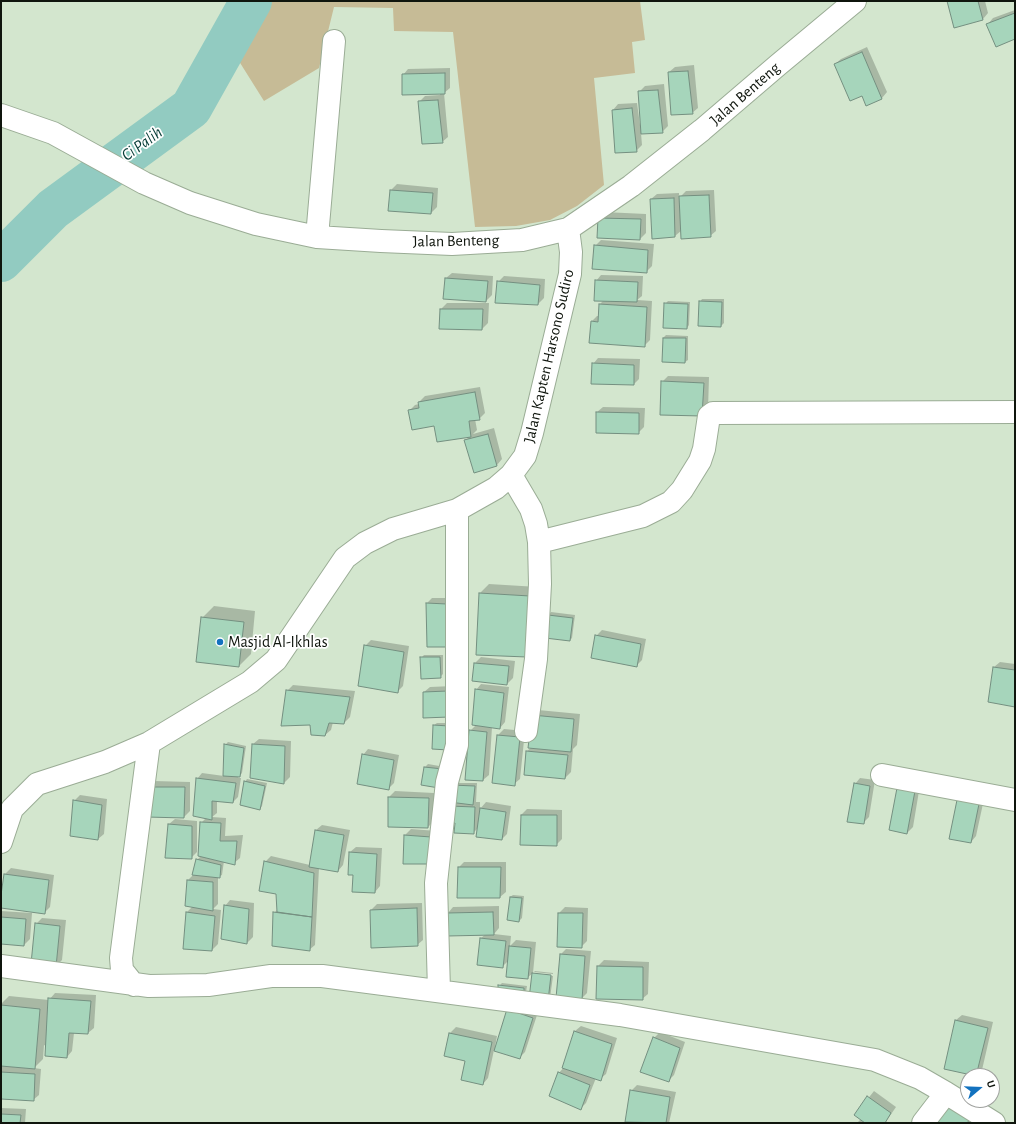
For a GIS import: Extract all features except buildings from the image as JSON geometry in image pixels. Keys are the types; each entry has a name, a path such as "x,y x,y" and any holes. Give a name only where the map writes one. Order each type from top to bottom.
{"street":[{"name":"Jalan Benteng","path":"1,115 53,133 144,183 190,203 256,224 317,237 381,241 452,244 522,240 568,229 631,186 702,130 855,1"},
{"path":"317,237 334,41"},
{"name":"Jalan Kapten Harsono Sudiro","path":"1,842 12,809 37,784 105,762 150,743 250,682 276,660 345,558 365,543 393,529 457,510 496,488 511,475 525,456 532,433 570,274 572,252 568,229"},
{"path":"539,542 643,516 671,502 682,490 700,461 704,449 709,416 713,413 1015,412"},
{"path":"511,475 531,509 536,524 539,542 540,584 536,659 526,731"},
{"path":"439,991 436,883 447,782 457,745 457,510"},
{"path":"134,985 126,977 122,970 121,958 150,743"},
{"path":"882,775 1015,800"},
{"path":"1,966 149,986 208,986 271,976 322,976 439,991 478,998 620,1015 876,1060 920,1078 994,1123"},
{"path":"923,1123 946,1093"}],"shaded area":[{"path":"261,1 640,1 645,40 632,42 635,73 594,78 604,185 577,206 550,220 516,226 475,227 453,32 394,31 393,8 334,7 319,68 264,101 237,58 242,29"}],"waterway":[{"name":"Ci Palih","path":"1,261 53,209 191,108 251,1"}],"place":[{"name":"Masjid Al-Ikhlas","path":"220,642"}]}
